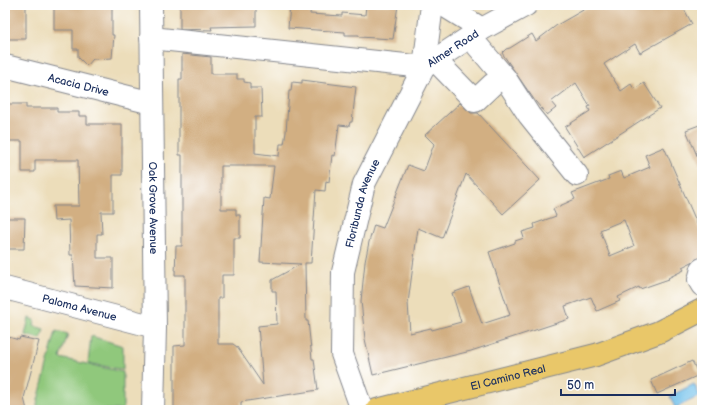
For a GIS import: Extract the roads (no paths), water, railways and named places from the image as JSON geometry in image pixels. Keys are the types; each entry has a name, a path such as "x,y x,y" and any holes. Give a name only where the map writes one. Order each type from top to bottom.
{"main road":[{"name":"El Camino Real","path":"377,410 596,355 659,332 702,310"}],"street":[{"name":"Oak Grove Avenue","path":"151,5 155,327 153,410"},
{"name":"Floribunda Avenue","path":"362,410 342,354 343,272 364,184 430,64 432,5"},
{"name":"Almer Road","path":"443,5 476,33"},
{"name":"Almer Road","path":"430,64 476,33 526,5"},
{"path":"476,33 529,115 577,175"},
{"path":"151,38 430,64 475,101 493,84"},
{"name":"Acacia Drive","path":"5,66 152,103"},
{"path":"702,269 699,280 702,285"},
{"name":"Paloma Avenue","path":"5,288 155,327"}],"water":[{"path":"694,384 700,396 675,408 670,396"}]}
